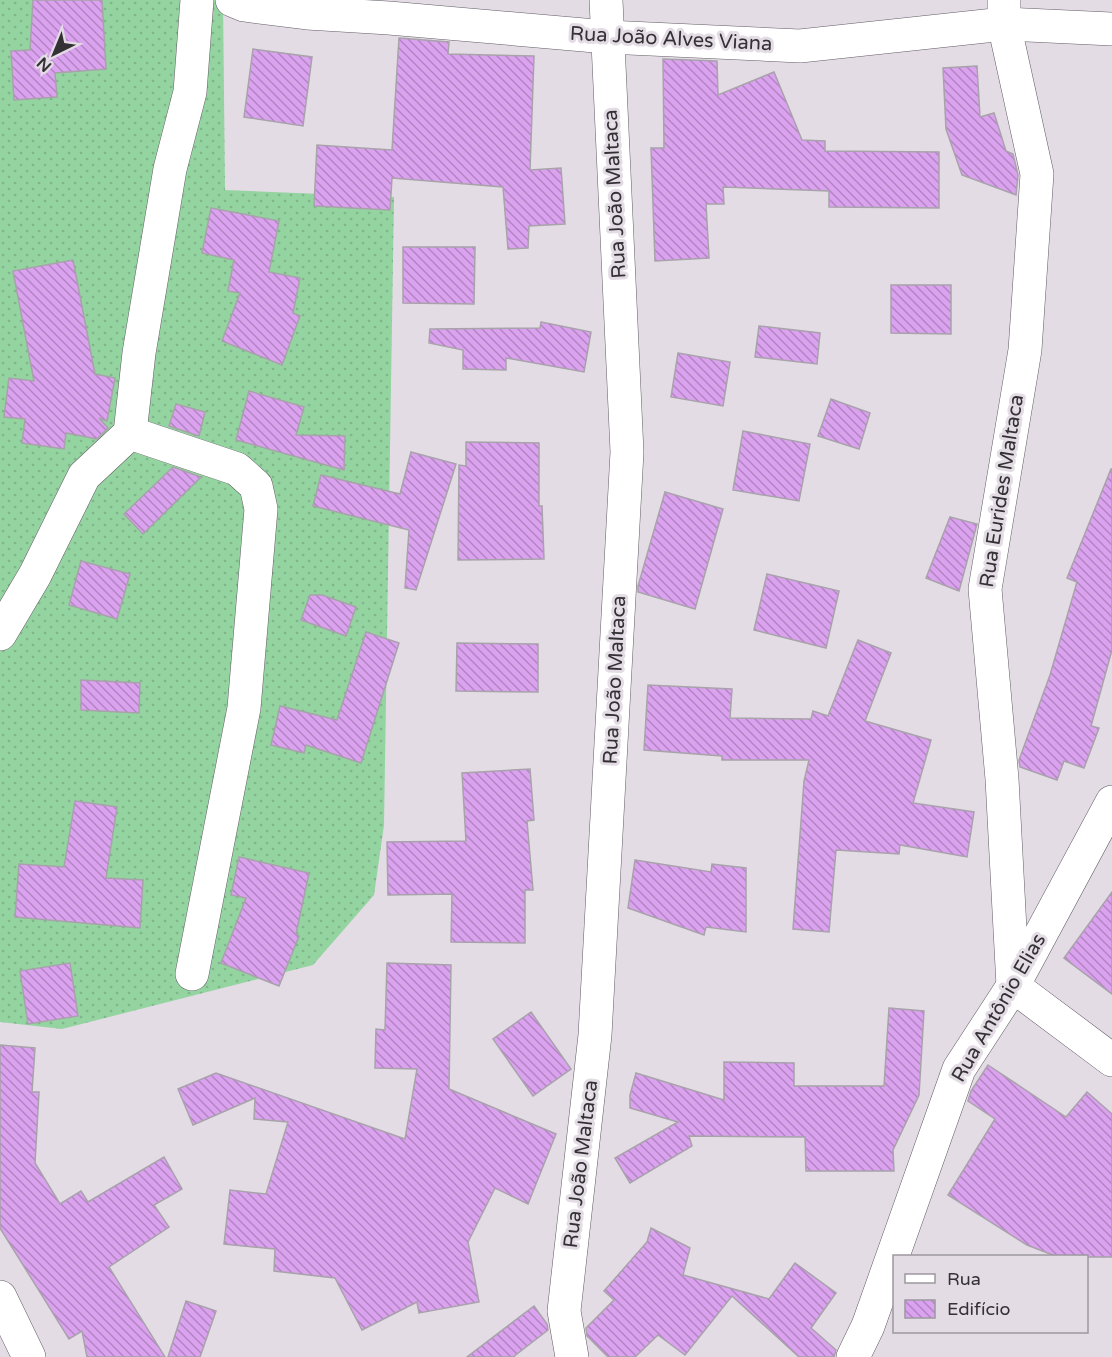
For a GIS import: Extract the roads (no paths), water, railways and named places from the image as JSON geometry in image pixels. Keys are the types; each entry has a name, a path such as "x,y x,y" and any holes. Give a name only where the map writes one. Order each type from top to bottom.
{"street":[{"path":"0,634 35,575 84,476 130,433 139,353 170,169 190,92 197,0"},
{"name":"Rua João Alves Viana","path":"232,0 244,5 306,13 607,37 800,46 1004,12 1112,29"},
{"name":"Rua João Maltaca","path":"572,1357 564,1311 595,1035 627,452 606,0"},
{"name":"Rua Eurides Maltaca","path":"1004,12 1036,174 1024,350 985,589 1002,779 1013,986"},
{"path":"130,433 237,469 256,486 261,509 244,708 192,974"},
{"name":"Rua Antônio Elias","path":"893,1255 960,1069 1013,986 1112,802"},
{"path":"1013,986 1112,1060"},
{"name":"Rua Antônio Elias","path":"853,1357 872,1315 893,1256"},
{"path":"0,1297 29,1357"}]}
